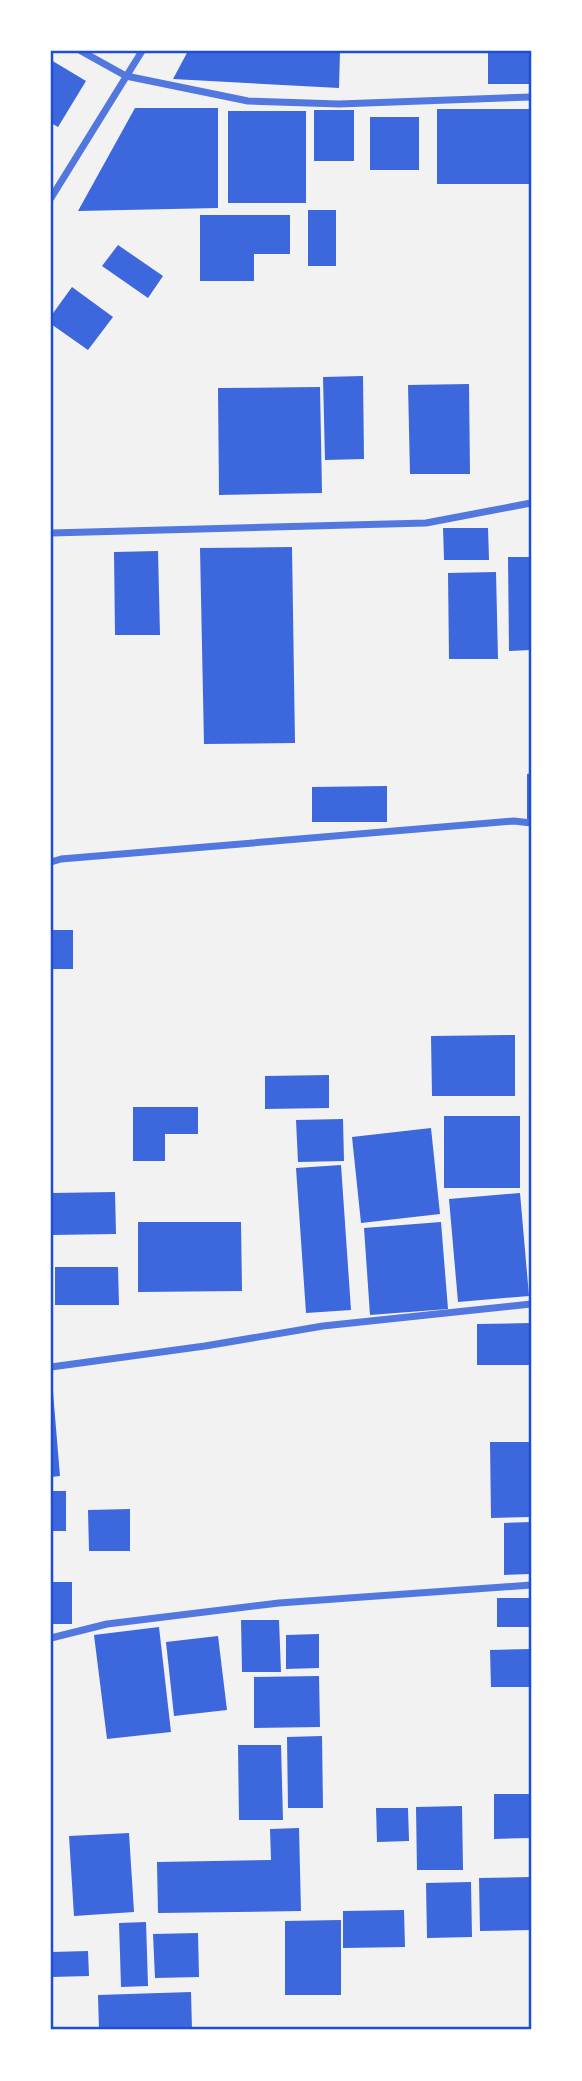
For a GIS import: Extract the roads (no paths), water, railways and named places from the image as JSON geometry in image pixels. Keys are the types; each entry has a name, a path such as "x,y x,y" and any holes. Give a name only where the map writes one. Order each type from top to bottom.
{"street":[{"path":"81,51 126,76 248,101 339,104 531,97"},
{"path":"51,198 142,51"},
{"path":"51,533 426,523 531,503"},
{"path":"51,862 61,859 514,821 531,823"},
{"path":"51,1367 205,1346 323,1326 531,1304"},
{"path":"51,1638 107,1624 279,1602 531,1585"}]}
